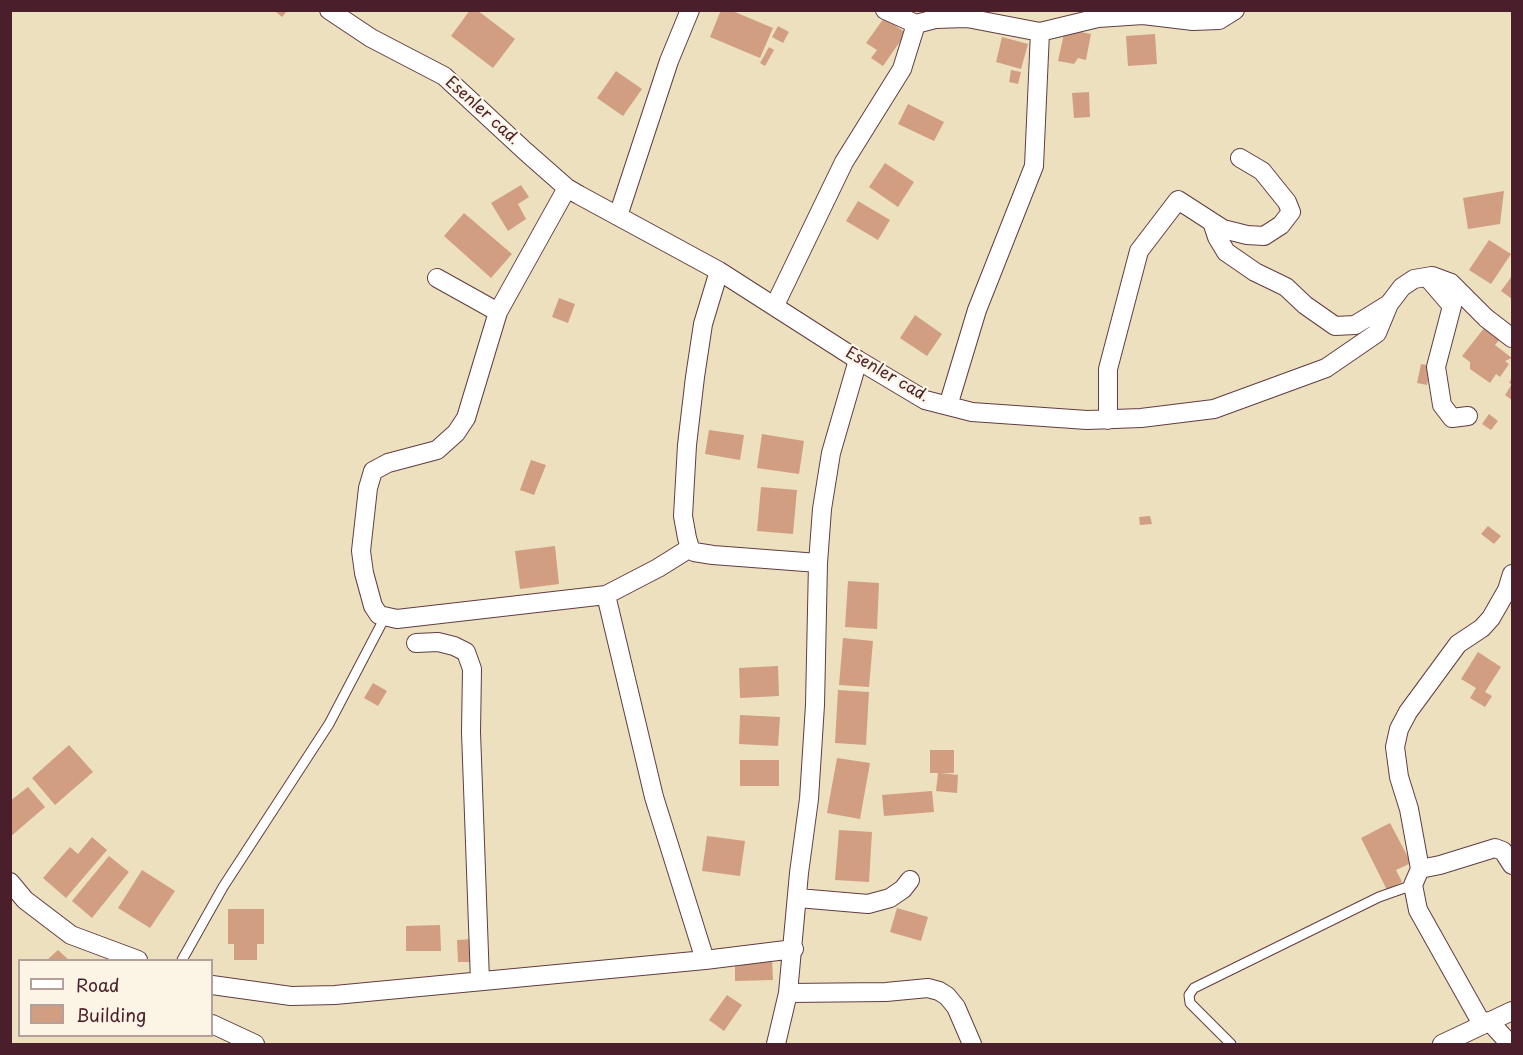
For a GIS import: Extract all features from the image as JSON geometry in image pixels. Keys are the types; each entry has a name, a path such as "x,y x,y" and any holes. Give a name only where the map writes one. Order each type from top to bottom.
{"street":[{"name":"Esenler cad.","path":"329,10 371,38 444,76 567,188 719,271 925,400 972,412 1108,420 1214,409 1326,368 1377,333 1389,304 1402,287 1414,279 1427,277"},
{"path":"618,216 669,62 690,10"},
{"path":"885,10 916,24 967,18 1040,32 1098,18 1143,15 1193,21 1219,20 1235,10"},
{"path":"775,305 844,162 902,69 916,24"},
{"path":"948,406 977,310 1034,166 1040,32"},
{"path":"1108,420 1108,369 1139,251 1178,200 1223,229 1247,235 1264,236 1281,225 1291,212 1287,202 1262,171 1240,158"},
{"path":"567,188 498,312 466,418 456,433 437,450 388,463 373,471 368,488 361,551 373,606 379,615 397,619 606,595 658,568 690,548"},
{"path":"1212,222 1216,237 1226,252 1255,272 1286,287 1305,305 1335,326 1355,325 1389,304"},
{"path":"719,271 703,324 687,445 683,516 690,548 694,552 713,555 818,563"},
{"path":"1427,277 1432,276 1451,283 1486,318 1512,338"},
{"path":"1427,277 1452,306 1436,367 1442,405 1452,418 1468,416"},
{"path":"437,278 498,312"},
{"path":"776,1044 788,993 794,949 809,799 822,509 831,453 858,360"},
{"path":"1510,1044 1485,1023 1418,910 1409,809 1399,777 1395,747 1399,729 1427,685 1458,644 1482,628 1491,618 1507,590 1512,573"},
{"path":"606,595 651,788 705,960"},
{"path":"416,643 438,642 454,646 466,652 472,669 471,732 480,981"},
{"path":"1416,877 1440,865 1495,848 1503,851 1512,865"},
{"path":"798,898 868,904 890,898 903,889 910,880"},
{"path":"10,882 25,900 71,935 133,959"},
{"path":"213,985 291,996 324,995 705,960 794,949"},
{"path":"788,993 886,992 928,988 939,991 956,1006 972,1044"},
{"path":"1442,1044 1512,1011"},
{"path":"213,1024 255,1044"}],"lane":[{"path":"183,959 224,887 329,724 385,617"},
{"path":"1231,1044 1190,1003 1189,995 1194,988 1416,877"}],"building":[{"path":"274,10 288,10 282,17"},
{"path":"470,10 477,10 515,39 493,68 451,36"},
{"path":"721,10 730,10 773,28 760,58 710,37"},
{"path":"884,18 906,33 883,66 871,58 877,50 866,43"},
{"path":"778,26 789,32 783,43 772,37"},
{"path":"1065,29 1091,34 1086,60 1078,58 1074,64 1058,61"},
{"path":"1155,34 1157,64 1128,66 1126,36"},
{"path":"1002,37 1028,44 1021,69 996,62"},
{"path":"769,47 774,50 765,66 760,63"},
{"path":"1011,70 1021,72 1018,84 1009,82"},
{"path":"616,71 642,89 623,116 597,98"},
{"path":"1089,92 1090,117 1074,118 1072,93"},
{"path":"908,104 944,122 934,141 898,124"},
{"path":"885,163 914,182 898,207 869,187"},
{"path":"521,185 529,197 518,204 526,219 508,231 491,203"},
{"path":"1504,191 1500,224 1468,229 1463,198"},
{"path":"858,201 890,220 878,240 846,221"},
{"path":"464,213 512,254 491,278 444,236"},
{"path":"1489,240 1511,254 1491,284 1469,270"},
{"path":"1512,276 1512,299 1501,291"},
{"path":"559,298 575,304 568,323 552,317"},
{"path":"915,315 942,334 927,356 900,338"},
{"path":"1485,327 1500,339 1495,345 1512,358 1505,361 1509,364 1500,377 1496,374 1490,383 1470,369 1470,362 1462,356"},
{"path":"1421,364 1431,366 1427,385 1417,383"},
{"path":"1512,384 1512,400 1505,395"},
{"path":"1489,414 1498,421 1491,430 1482,424"},
{"path":"709,430 744,435 740,460 705,454"},
{"path":"762,434 804,441 799,474 757,468"},
{"path":"531,460 546,465 534,495 520,490"},
{"path":"761,487 797,490 793,534 757,531"},
{"path":"1150,516 1152,524 1140,525 1139,517"},
{"path":"1488,526 1501,536 1494,544 1481,534"},
{"path":"555,546 559,584 520,589 515,551"},
{"path":"848,581 879,583 877,629 845,627"},
{"path":"843,638 873,641 869,687 839,685"},
{"path":"1478,652 1501,667 1485,692 1492,696 1485,707 1470,698 1476,688 1461,679"},
{"path":"778,666 779,696 740,698 739,668"},
{"path":"373,683 387,691 378,706 364,698"},
{"path":"838,690 869,692 866,745 835,743"},
{"path":"740,715 780,717 778,746 739,744"},
{"path":"69,745 93,772 55,805 32,778"},
{"path":"930,750 954,750 954,773 941,773 958,775 957,793 936,791 938,773 930,773"},
{"path":"837,758 870,763 860,819 827,813"},
{"path":"740,760 779,760 779,786 740,786"},
{"path":"28,787 45,807 10,837 10,801"},
{"path":"932,791 934,812 884,816 882,795"},
{"path":"1390,823 1411,863 1396,870 1402,882 1387,890 1361,838"},
{"path":"839,830 872,832 869,882 835,880"},
{"path":"707,836 745,841 740,876 702,871"},
{"path":"92,837 107,850 66,898 43,878 70,847 78,854"},
{"path":"109,856 129,872 92,918 72,901"},
{"path":"142,870 175,891 150,928 118,908"},
{"path":"897,908 928,917 921,941 890,932"},
{"path":"228,909 264,909 264,944 257,944 257,960 234,960 234,944 228,944"},
{"path":"440,925 441,951 406,951 406,926"},
{"path":"473,939 474,962 458,962 457,940"},
{"path":"58,950 68,959 48,959"},
{"path":"772,959 773,980 735,981 735,961"},
{"path":"727,995 742,1005 724,1031 709,1020"}]}
